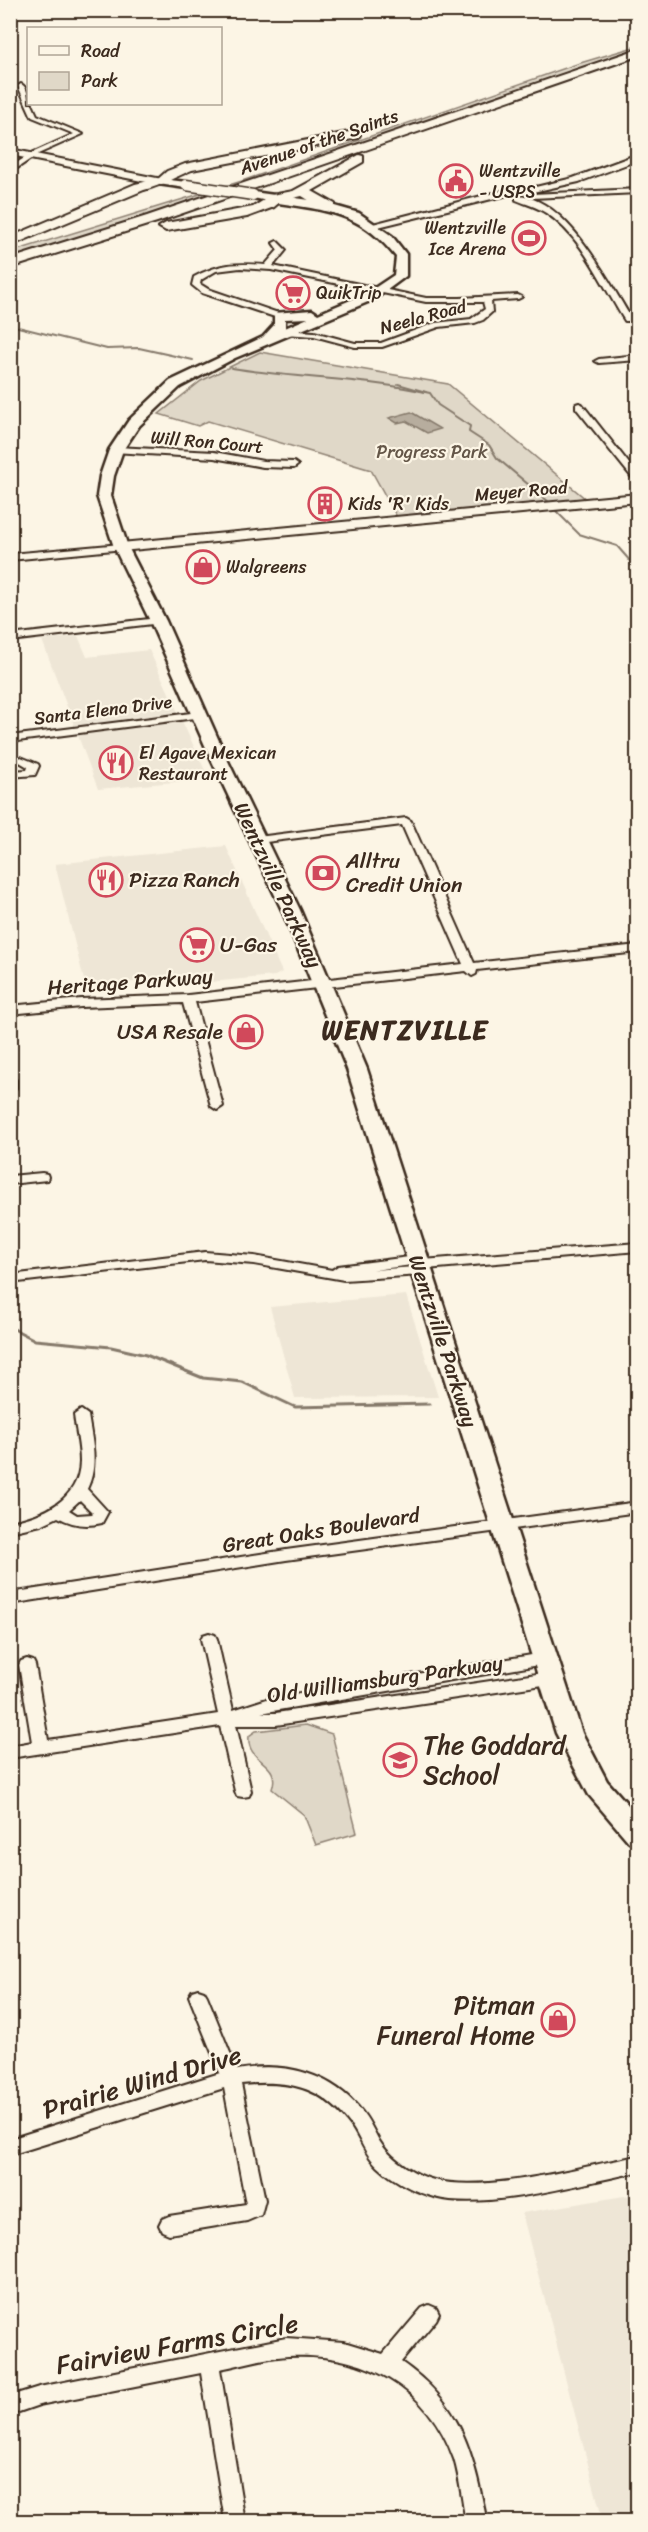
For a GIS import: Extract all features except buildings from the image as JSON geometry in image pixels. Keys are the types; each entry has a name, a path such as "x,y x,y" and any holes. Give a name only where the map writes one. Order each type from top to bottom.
{"highway":[{"name":"Avenue of the Saints","path":"10,250 159,206 573,63 638,43"},
{"name":"Avenue of the Saints","path":"10,264 160,217 638,52"},
{"path":"263,208 274,203 277,198 305,190 426,124"},
{"path":"126,176 179,170 228,157 303,146 382,129"},
{"path":"10,242 136,189 162,182 179,170"},
{"path":"126,176 136,183 136,189"},
{"path":"305,190 309,197 330,207"},
{"path":"49,252 263,208 313,204"}],"main road":[{"path":"46,148 47,153 75,166"},
{"path":"10,152 126,176 330,207 374,225 387,236 403,261 400,276 386,288 402,296"},
{"path":"374,225 440,210 568,189 638,157"},
{"path":"13,169 30,164 62,164"},
{"path":"354,286 364,293 363,300 402,296"},
{"name":"Wentzville Parkway","path":"386,288 337,310 310,328 285,332 268,339 175,384 134,423 116,450 107,476 104,496 121,547 158,621 324,985 367,1098 547,1668 582,1762 598,1788 638,1835"},
{"path":"268,339 280,326 278,316 297,316 337,310"},
{"name":"Meyer Road","path":"121,547 638,498"}],"street":[{"path":"21,86 27,100"},
{"path":"13,169 46,148 80,134 34,116 29,105"},
{"path":"524,195 568,189 638,191"},
{"path":"524,195 553,214 572,234 628,320"},
{"path":"268,267 282,250 277,243"},
{"path":"278,316 199,288 196,281 203,273 236,266 268,267 354,286 386,288"},
{"path":"402,296 426,300 518,297"},
{"name":"Neela Road","path":"310,328 355,345 391,343 438,325 480,318 489,309 486,298"},
{"path":"598,361 638,357"},
{"path":"579,406 638,482"},
{"name":"Will Ron Court","path":"116,450 214,455 263,464 294,465"},
{"path":"10,557 121,547"},
{"path":"10,638 158,621"},
{"name":"Santa Elena Drive","path":"16,738 199,715"},
{"path":"10,767 21,760 29,750 16,738"},
{"path":"10,774 31,773 34,766 21,760"},
{"path":"258,840 406,821 471,969"},
{"path":"471,969 638,948"},
{"path":"471,969 638,954"},
{"name":"Heritage Parkway","path":"10,1010 81,1003 188,999 370,980 392,981 471,969"},
{"path":"188,999 217,1106"},
{"path":"10,1080 10,1088"},
{"path":"10,1180 42,1177"},
{"path":"10,1279 205,1256 254,1260 360,1277 419,1265 638,1247"},
{"path":"10,1527 46,1518 59,1511 79,1490 87,1468 81,1415"},
{"path":"59,1511 75,1520 97,1519 101,1512 79,1490"},
{"name":"Great Oaks Boulevard","path":"10,1599 502,1524 638,1507"},
{"path":"209,1639 243,1791"},
{"path":"27,1665 41,1747"},
{"name":"Old Williamsburg Parkway","path":"226,1719 270,1704 423,1677 547,1668"},
{"name":"Old Williamsburg Parkway","path":"10,1752 226,1719 276,1719 429,1696 547,1668"},
{"path":"423,1677 429,1696"},
{"path":"170,2225 246,2213 254,2209 256,2200 231,2078 198,1996"},
{"name":"Prairie Wind Drive","path":"10,2147 231,2078 249,2074 274,2074 307,2080 334,2093 357,2118 378,2154 401,2174 436,2188 470,2193 638,2164"},
{"path":"387,2364 429,2314"},
{"name":"Fairview Farms Circle","path":"10,2406 39,2397 286,2347 320,2347 355,2351 387,2364 410,2380 436,2407 461,2451 477,2522"},
{"path":"209,2362 235,2521"}],"shaded area":[{"path":"411,412 440,429 427,433 406,421 397,423 389,418"},
{"path":"78,636 87,657 149,650 209,779 98,789 42,640"},
{"path":"226,846 282,972 275,976 200,983 157,979 86,988 55,864"},
{"path":"406,1295 438,1397 295,1398 270,1307"},
{"path":"630,2195 638,2197 637,2521 603,2521 522,2213"}],"green space":[{"path":"637,46 637,51 202,200 11,260 11,252 242,181 577,64"},
{"name":"Progress Park","path":"260,352 448,384 587,500 397,517 371,470 208,421 198,426 159,414 201,381"},
{"path":"306,1725 332,1734 357,1833 316,1845 304,1815 272,1789 274,1780 272,1773 253,1752 249,1736 256,1731"}],"waterway":[{"path":"10,325 107,349 139,348 193,360"},
{"path":"232,368 381,384 430,393 438,405 470,426 469,432 489,445 497,458 549,502"},
{"path":"398,384 426,392"},
{"path":"555,510 579,534 617,546 638,570"},
{"path":"10,1327 35,1340 111,1347 146,1355 203,1378 242,1382 295,1407 429,1404"}],"place":[{"name":"Wentzville - USPS","path":"456,181"},
{"name":"Wentzville Ice Arena","path":"529,238"},
{"name":"QuikTrip","path":"293,293"},
{"name":"Kids 'R' Kids","path":"325,504"},
{"name":"Walgreens","path":"203,567"},
{"name":"El Agave Mexican Restaurant","path":"116,763"},
{"name":"Alltru Credit Union","path":"323,873"},
{"name":"Pizza Ranch","path":"106,880"},
{"name":"U-Gas","path":"197,945"},
{"name":"USA Resale","path":"246,1032"},
{"name":"The Goddard School","path":"400,1760"},
{"name":"Pitman Funeral Home","path":"558,2020"}],"district":[{"name":"WENTZVILLE","path":"405,1030"}]}
